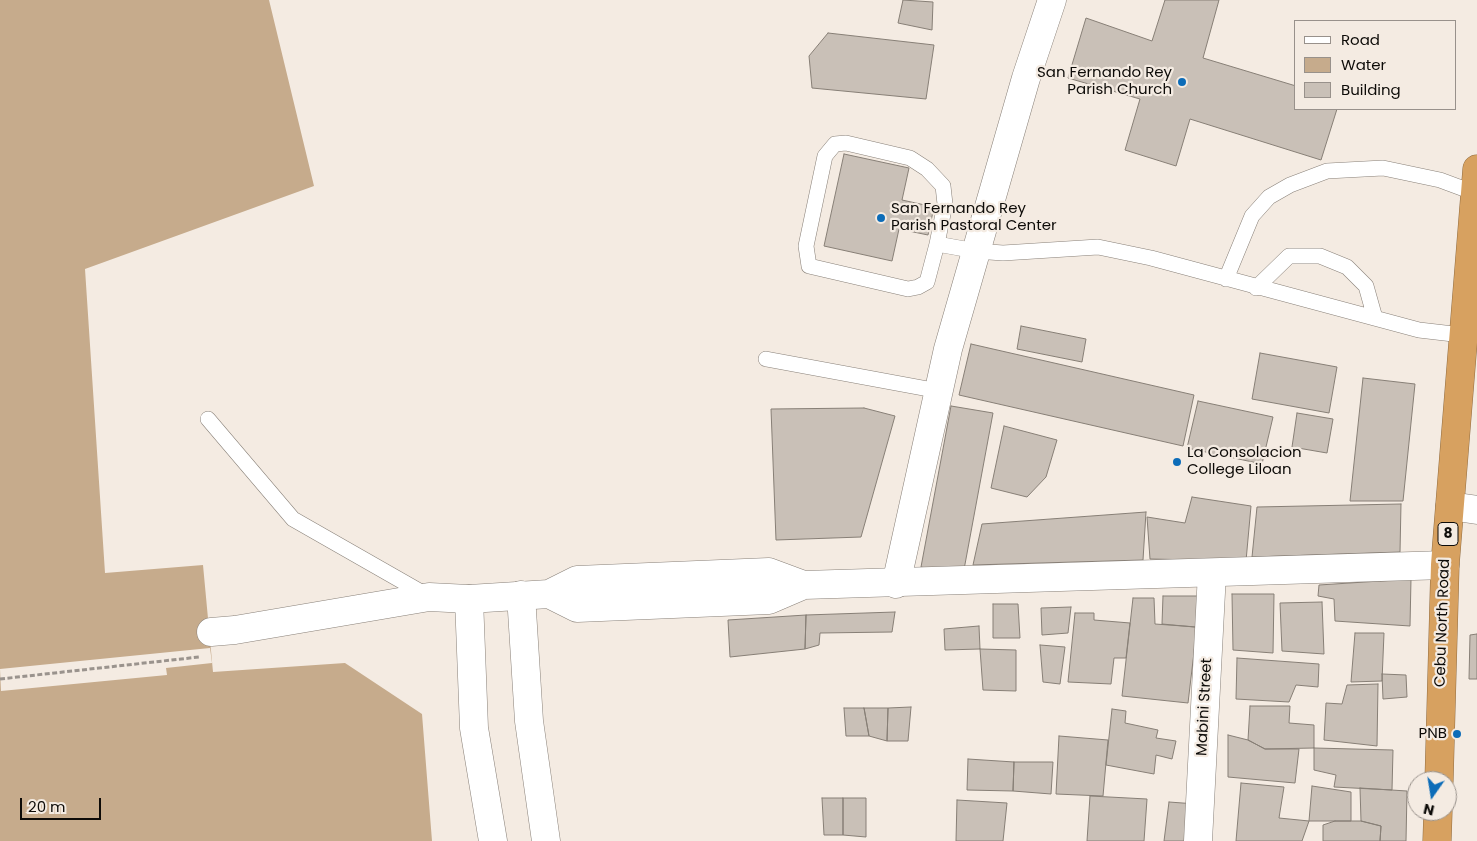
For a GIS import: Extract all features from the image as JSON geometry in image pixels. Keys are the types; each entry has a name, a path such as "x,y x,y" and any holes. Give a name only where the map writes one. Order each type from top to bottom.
{"highway":[{"name":"Cebu North Road","path":"1438,771 1445,565 1462,334 1476,181"},
{"path":"1437,841 1438,821"}],"street":[{"path":"896,584 948,348 1026,78 1052,0"},
{"path":"1450,506 1477,510"},
{"path":"211,632 234,630 430,597 469,599 549,594 577,608 769,600 804,586 1445,565"},
{"name":"Mabini Street","path":"1198,841 1212,573"},
{"path":"521,595 529,721 546,841"},
{"path":"469,599 474,728 493,841"}],"lane":[{"path":"846,143 910,158 927,168 943,186 945,204 937,244 927,282 918,287 908,289 809,266 806,246 825,156 835,144 846,143"},
{"path":"1226,279 1252,216 1269,197 1290,185 1327,171 1383,168 1440,180 1476,181"},
{"path":"937,244 976,251 1003,253 1098,247 1419,330 1462,334"},
{"path":"1256,288 1289,256 1320,256 1347,267 1366,286 1375,318"},
{"path":"766,360 939,391"},
{"path":"208,419 293,519 430,597"}],"path":[{"path":"0,679 202,657"}],"water":[{"path":"0,0 269,0 314,186 85,269 105,573 203,565 213,672 345,663 422,714 432,841 0,841"}],"pier":[{"path":"210,648 212,663 166,668 167,675 1,691 0,669"}],"building":[{"path":"903,0 933,2 932,30 898,23"},
{"name":"San Fernando Rey Parish Church","path":"1165,0 1219,0 1203,58 1294,85 1294,110 1337,110 1321,160 1190,119 1176,166 1125,150 1140,99 1068,78 1086,18 1152,41"},
{"path":"828,33 934,45 926,99 812,88 809,56"},
{"name":"San Fernando Rey Parish Pastoral Center","path":"844,154 909,168 902,200 934,207 928,235 899,229 892,261 824,246"},
{"path":"1021,326 1086,339 1082,362 1017,349"},
{"path":"971,344 1194,395 1183,446 959,395"},
{"path":"1260,353 1337,367 1329,413 1252,399"},
{"path":"1363,378 1415,384 1403,501 1350,501"},
{"path":"1198,401 1273,417 1262,464 1187,448"},
{"path":"951,406 993,413 963,575 921,567"},
{"path":"864,408 895,416 861,537 776,540 771,409"},
{"path":"1297,413 1333,419 1327,453 1292,447"},
{"path":"1004,426 1057,440 1046,477 1027,497 991,488"},
{"path":"1192,497 1251,506 1246,561 1150,559 1147,517 1185,523"},
{"path":"1401,504 1400,552 1252,557 1257,507"},
{"path":"1146,512 1143,560 973,565 982,524"},
{"path":"1411,579 1410,626 1335,621 1334,599 1318,596 1319,585"},
{"path":"1232,594 1274,594 1273,653 1233,650"},
{"path":"1163,596 1207,596 1205,628 1162,624"},
{"path":"1133,598 1154,598 1155,624 1197,627 1188,703 1122,696"},
{"path":"1322,602 1324,654 1282,651 1280,603"},
{"path":"993,604 1018,604 1020,638 993,638"},
{"path":"1071,607 1068,633 1042,635 1041,608"},
{"path":"895,612 892,632 820,633 819,645 805,649 806,615"},
{"path":"1075,613 1094,613 1094,620 1130,623 1126,658 1114,658 1111,684 1068,682"},
{"path":"806,615 805,649 730,657 728,620"},
{"path":"979,626 980,649 945,650 944,629"},
{"path":"1355,633 1384,633 1382,681 1351,682"},
{"path":"1477,634 1477,679 1469,679 1470,635"},
{"path":"1040,645 1065,647 1060,684 1043,682"},
{"path":"980,649 1016,650 1016,691 983,690"},
{"path":"1237,658 1319,664 1318,687 1296,685 1289,702 1236,699"},
{"path":"1382,674 1406,675 1407,697 1383,699"},
{"path":"1378,684 1377,746 1324,740 1326,703 1342,704 1347,685"},
{"path":"1250,706 1290,706 1289,723 1314,725 1314,748 1265,749 1248,740"},
{"path":"911,707 908,741 887,741 888,708"},
{"path":"844,708 864,708 869,736 846,736"},
{"path":"864,708 888,708 887,741 869,736"},
{"path":"1112,709 1126,711 1125,723 1158,730 1156,738 1176,741 1172,759 1156,755 1154,774 1106,765"},
{"path":"1228,735 1248,740 1265,749 1299,749 1295,783 1228,777"},
{"path":"1059,736 1108,740 1103,796 1056,794"},
{"path":"1314,748 1393,750 1392,790 1334,787 1336,775 1314,770"},
{"path":"968,759 1014,762 1013,791 967,790"},
{"path":"1014,762 1053,762 1051,794 1013,791"},
{"path":"1241,783 1284,787 1279,818 1309,821 1302,841 1236,841"},
{"path":"1312,786 1351,792 1351,821 1309,821"},
{"path":"1360,788 1407,791 1406,841 1380,841 1381,826 1361,821"},
{"path":"1090,796 1147,799 1144,841 1087,841"},
{"path":"822,798 843,798 843,835 824,835"},
{"path":"843,798 866,798 866,837 843,835"},
{"path":"957,800 1007,803 1003,841 956,841"},
{"path":"1169,802 1196,804 1193,841 1164,841"},
{"path":"1335,821 1361,821 1381,826 1380,841 1323,841 1323,825"}],"place":[{"name":"San Fernando Rey Parish Church","path":"1182,82"},
{"name":"San Fernando Rey Parish Pastoral Center","path":"881,218"},
{"name":"La Consolacion College Liloan","path":"1177,462"},
{"name":"PNB","path":"1457,734"}]}
